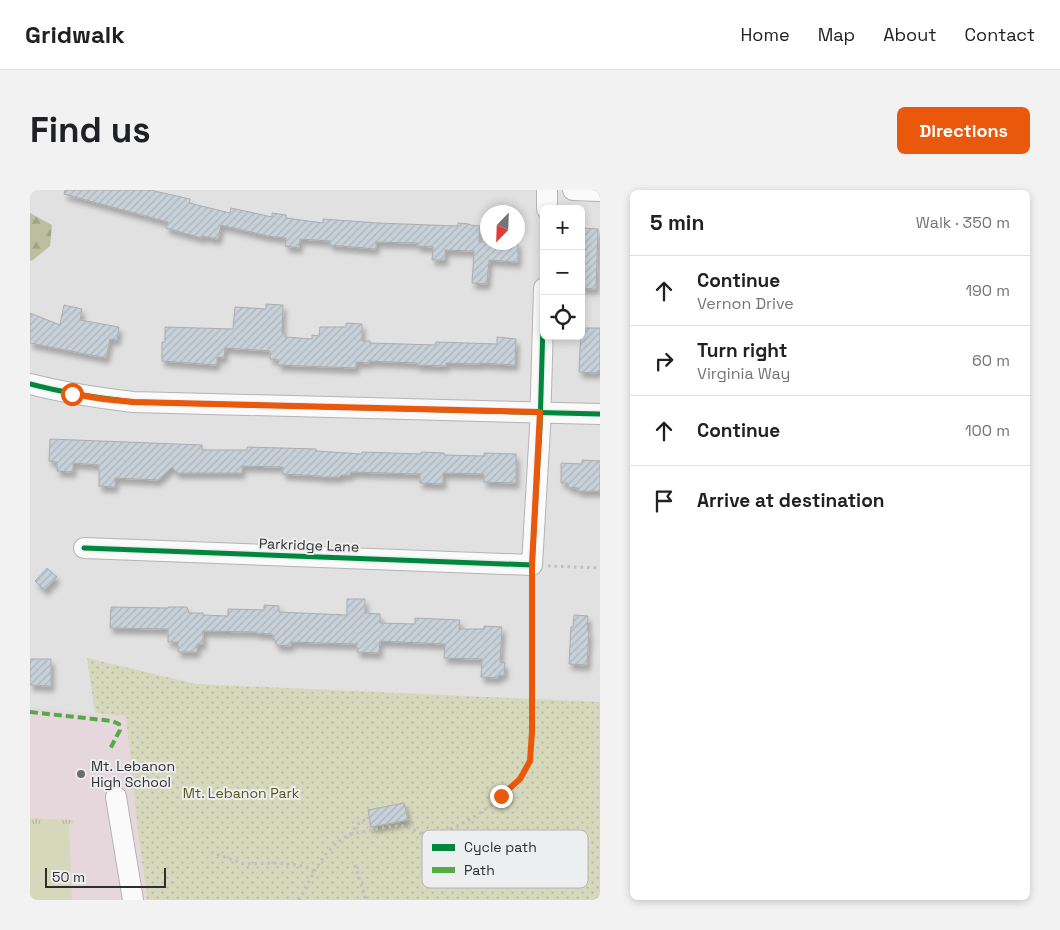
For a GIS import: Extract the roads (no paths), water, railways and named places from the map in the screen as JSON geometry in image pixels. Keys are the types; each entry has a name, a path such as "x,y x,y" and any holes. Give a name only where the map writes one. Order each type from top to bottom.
{"street":[{"path":"547,190 547,205"},
{"path":"572,190 600,191"},
{"path":"540,412 544,295"},
{"path":"30,384 72,394 133,402 600,414"},
{"name":"Parkridge Lane","path":"84,548 532,565 540,412"},
{"path":"116,797 133,900"}],"place":[{"name":"Mt. Lebanon High School","path":"81,774"}],"park label":[{"name":"Mt. Lebanon Park","path":"241,793"}]}
